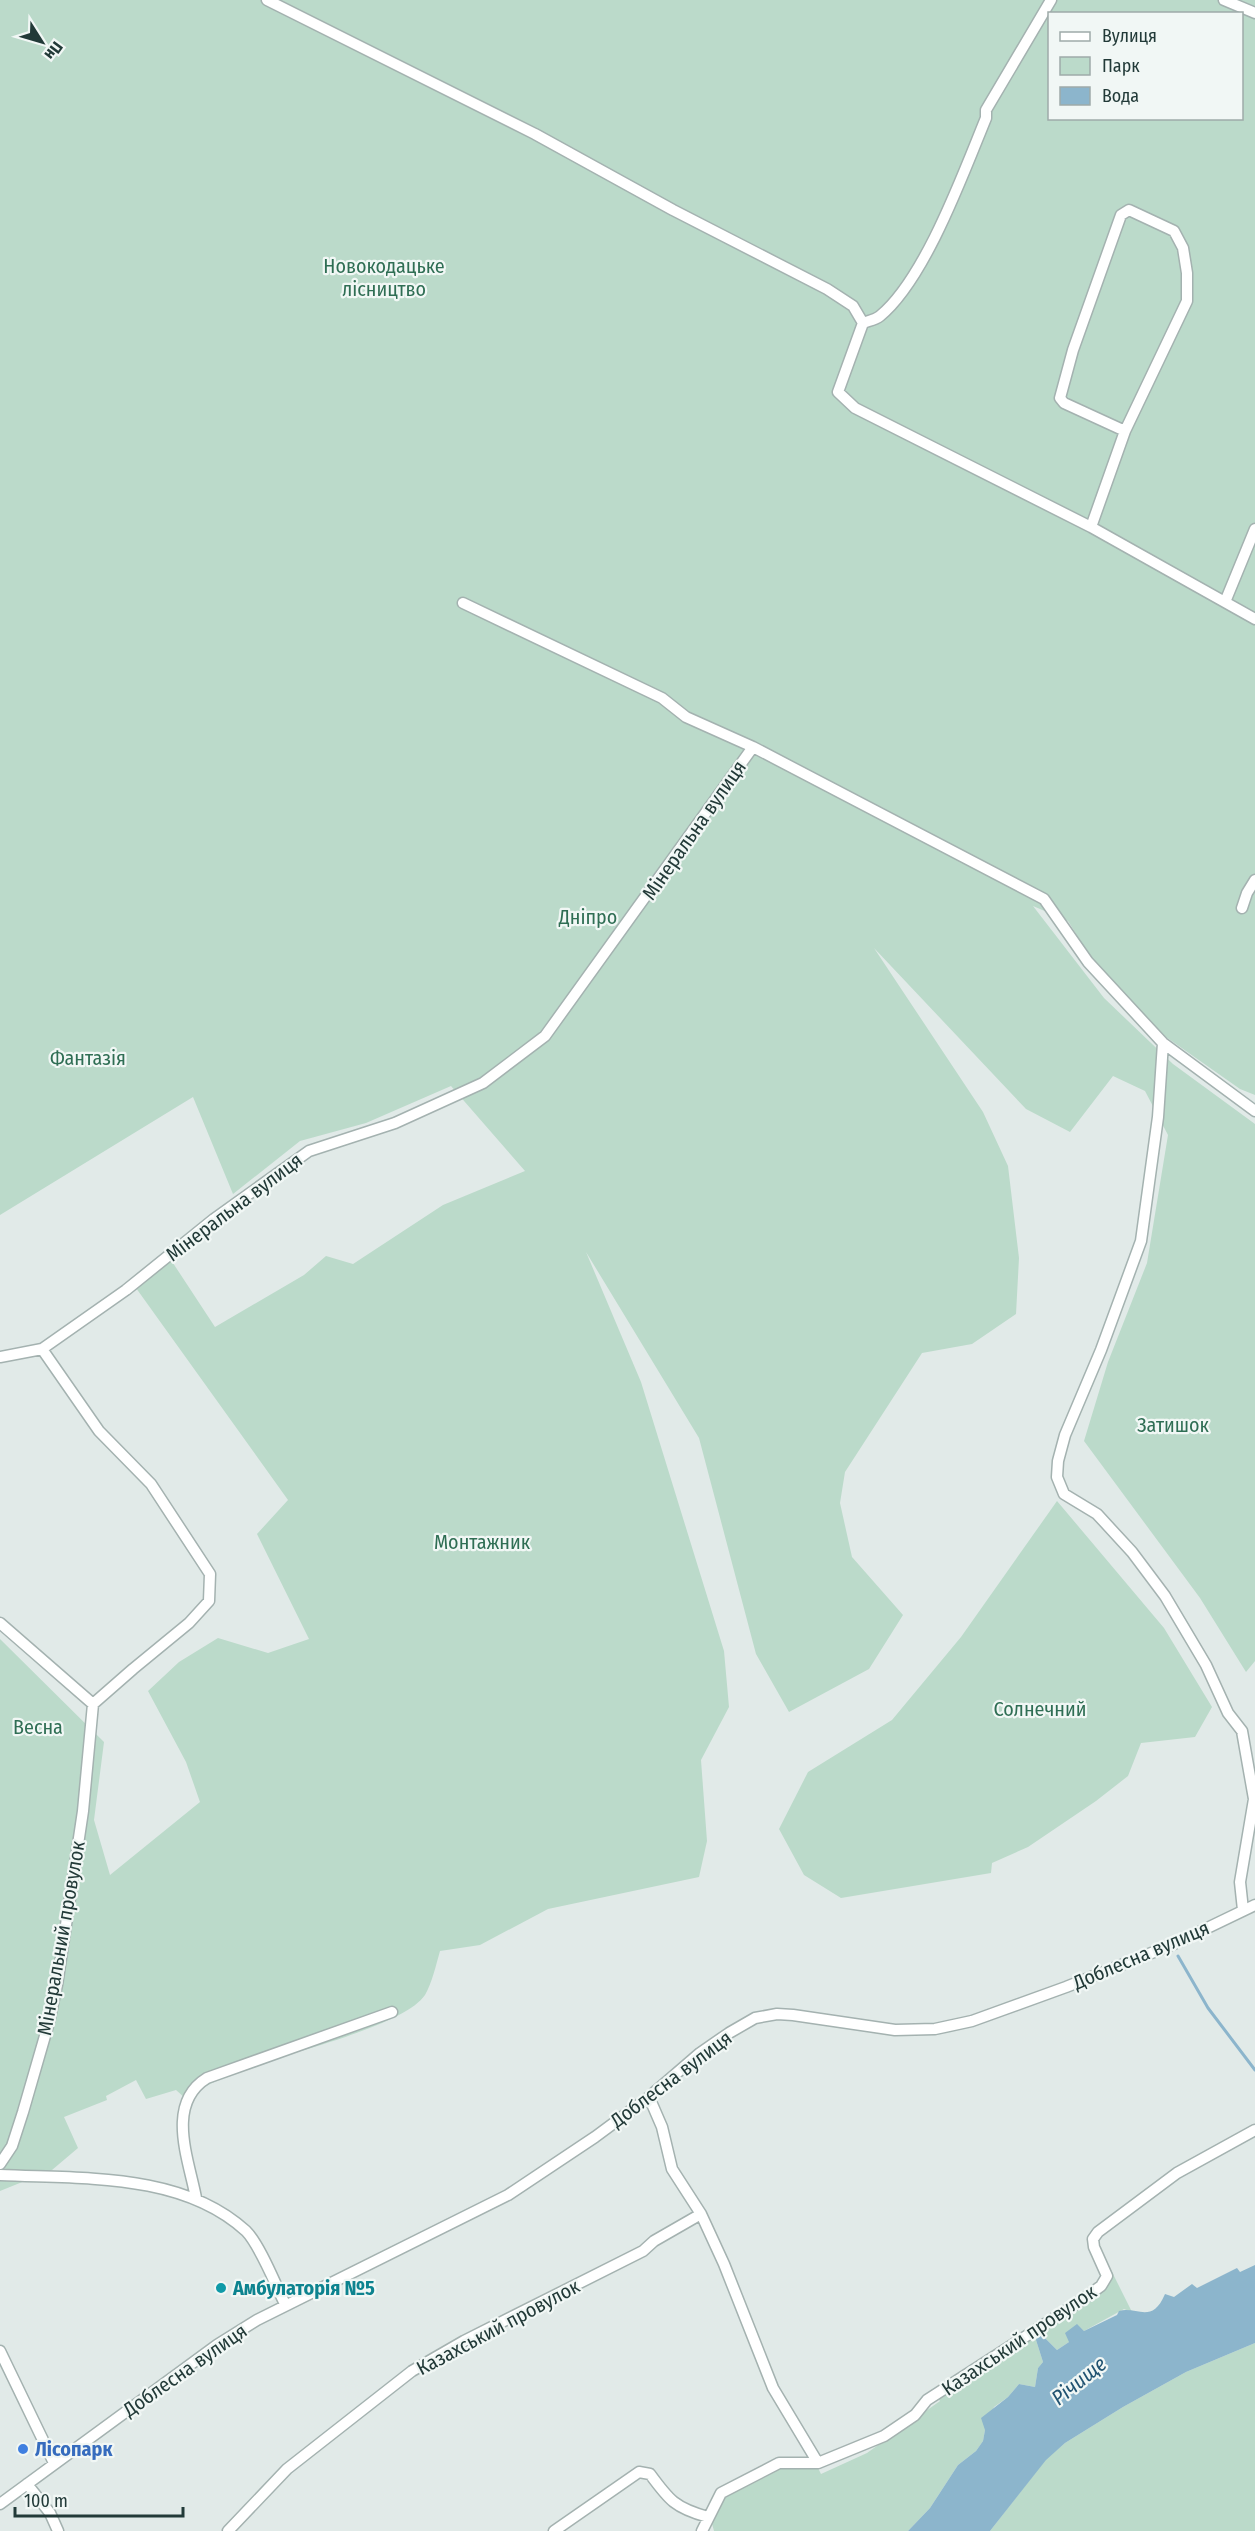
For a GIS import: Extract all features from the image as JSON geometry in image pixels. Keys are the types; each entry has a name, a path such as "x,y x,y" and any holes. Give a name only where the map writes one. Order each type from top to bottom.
{"street":[{"path":"267,0 535,134 673,210 827,289 853,306 862,323 837,392 855,408 1091,527 1255,619"},
{"path":"862,323 878,318 901,295 925,255 965,169 986,118 986,110 1051,0"},
{"path":"1224,0 1255,14"},
{"path":"1091,527 1125,431 1186,301 1187,282 1183,248 1174,231 1129,210 1121,214 1073,350 1060,398 1064,403 1125,431"},
{"path":"1225,602 1255,530"},
{"path":"463,603 662,698 686,717 753,747 1044,899 1088,962 1163,1043 1255,1111"},
{"name":"Мінеральна вулиця","path":"0,1358 42,1349 126,1290 231,1206 309,1151 395,1123 483,1083 545,1036 753,747"},
{"path":"1242,908 1247,892 1255,880"},
{"path":"1163,1043 1158,1117 1141,1241 1101,1350 1065,1436 1058,1461 1057,1477 1064,1494 1097,1514 1132,1552 1166,1596 1206,1665 1228,1713 1242,1731 1254,1799 1240,1882 1243,1911"},
{"path":"0,1623 93,1704 189,1623 209,1601 210,1574 151,1484 99,1431 42,1349"},
{"name":"Мінеральний провулок","path":"0,2164 12,2146 23,2112 49,2022 57,1985 83,1810 93,1704"},
{"name":"Доблесна вулиця","path":"0,2504 218,2345 285,2304 508,2195 595,2137 649,2097 700,2054 755,2018 777,2014 793,2015 895,2030 935,2029 963,2023 1066,1987 1174,1944 1255,1905"},
{"path":"196,2198 183,2136 185,2108 190,2092 198,2084 207,2078 392,2012"},
{"path":"649,2097 662,2127 672,2169 701,2214 724,2264 773,2388 818,2463"},
{"name":"Казахський провулок","path":"702,2531 721,2493 779,2463 818,2463 885,2436 915,2415 927,2400 1101,2286 1107,2276 1094,2247 1093,2239 1098,2232 1177,2173 1255,2130"},
{"path":"0,2175 130,2183 196,2198 222,2213 248,2233 285,2304"},
{"name":"Казахський провулок","path":"228,2531 287,2469 412,2371 464,2341 643,2251 654,2241 701,2214"},
{"path":"0,2352 54,2463"},
{"path":"554,2531 639,2472 650,2474 669,2500 691,2512 708,2517"},
{"path":"27,2484 50,2513 58,2531"}],"green space":[{"path":"0,0 1255,0 1255,1095 1240,1089 1166,1037 1095,964 1068,921 1033,906 1104,998 1173,1064 1255,1124 1255,1661 1246,1672 1200,1598 1084,1441 1108,1362 1147,1263 1168,1135 1145,1091 1113,1076 1070,1132 1026,1109 874,948 983,1112 1008,1166 1019,1258 1016,1314 972,1344 922,1353 845,1472 840,1503 852,1557 903,1615 869,1669 789,1712 756,1654 699,1438 586,1252 641,1382 724,1651 729,1707 701,1760 707,1841 699,1877 548,1909 480,1945 440,1951 425,1995 414,2006 395,2017 347,2036 237,2072 185,2098 176,2090 146,2099 136,2080 106,2096 107,2100 64,2117 78,2148 52,2170 0,2191 0,1639 104,1742 94,1820 110,1875 200,1802 186,1762 148,1691 179,1662 218,1638 268,1653 309,1639 257,1534 288,1500 136,1288 171,1260 215,1327 304,1275 326,1256 353,1264 443,1205 525,1171 451,1086 366,1123 300,1141 233,1194 193,1097 0,1215"},
{"name":"Солнечний","path":"1057,1501 1164,1628 1212,1707 1195,1737 1141,1743 1128,1776 1096,1801 1028,1847 992,1863 991,1873 841,1898 804,1875 779,1829 808,1772 892,1720 961,1637"},
{"path":"1111,2270 1132,2312 1124,2309 1084,2331 1077,2325 1069,2342 1057,2350 1043,2336 1036,2340 1043,2362 1038,2368 1035,2387 1019,2384 1008,2397 994,2407 983,2441 976,2451 958,2465 930,2508 908,2531 714,2531 711,2520 724,2496 778,2468 817,2466 821,2474 867,2453 940,2401 932,2391 1098,2284 1103,2272"},
{"path":"1255,2343 1255,2531 990,2531 1046,2459 1065,2443 1186,2372"}],"water":[{"name":"Річище","path":"1255,2265 1255,2343 1186,2372 1065,2443 1046,2460 990,2531 908,2531 930,2508 958,2465 976,2451 983,2441 985,2430 981,2418 1008,2397 1019,2384 1035,2387 1038,2368 1043,2362 1036,2340 1038,2336 1043,2336 1057,2350 1069,2342 1065,2333 1077,2324 1084,2331 1117,2315 1119,2311 1149,2312 1155,2309 1165,2294 1174,2297 1192,2284 1197,2288 1237,2268 1240,2272"}],"waterway":[{"path":"1178,1956 1208,2008 1255,2070"}],"place":[{"name":"Амбулаторія №5","path":"221,2288"},
{"name":"Лісопарк","path":"23,2449"}],"park label":[{"name":"Новокодацьке лісництво","path":"384,278"},
{"name":"Дніпро","path":"588,917"},
{"name":"Фантазія","path":"88,1058"},
{"name":"Затишок","path":"1173,1425"},
{"name":"Монтажник","path":"482,1542"},
{"name":"Весна","path":"38,1727"}]}
